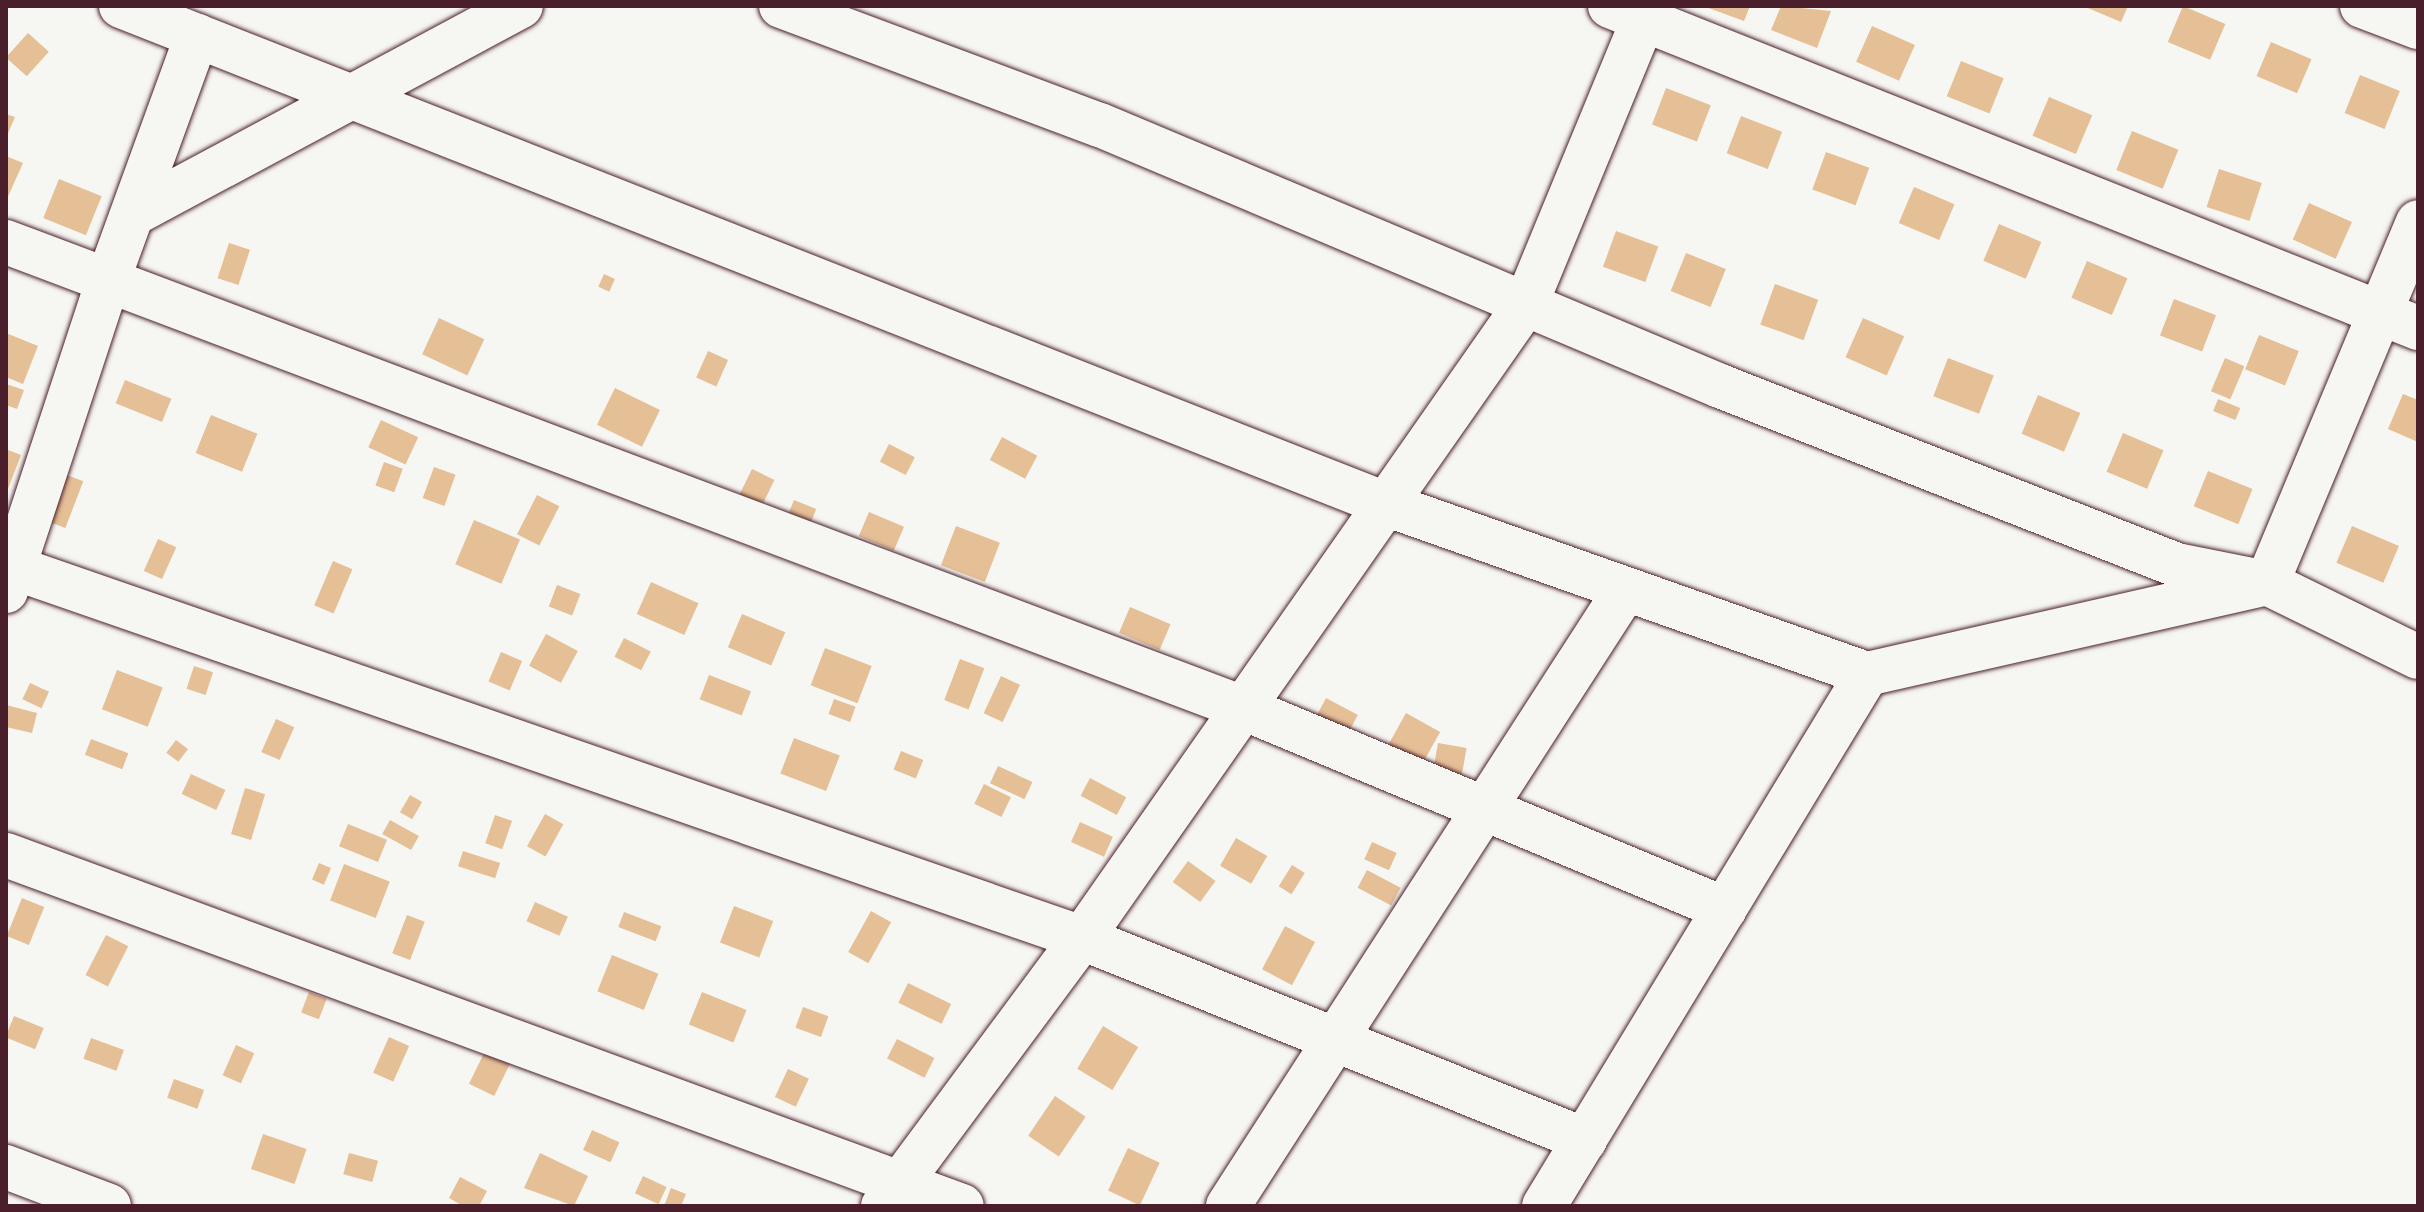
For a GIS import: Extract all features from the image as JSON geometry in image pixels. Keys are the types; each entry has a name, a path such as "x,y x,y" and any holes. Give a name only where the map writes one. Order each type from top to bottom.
{"street":[{"path":"121,6 1385,504 1867,674 2267,583"},
{"path":"133,214 521,6"},
{"path":"781,6 1100,125 1526,304 2177,565 2267,583 2418,657"},
{"path":"2362,6 2418,27"},
{"path":"890,1194 1082,938 1526,304 1634,10 2399,320"},
{"path":"197,36 108,280 9,575 1082,938 1585,1140"},
{"path":"2267,583 2399,320 2418,222"},
{"path":"6,242 1243,708 1725,909"},
{"path":"1228,1206 1338,1041 1626,589"},
{"path":"1544,1206 1867,674"},
{"path":"6,855 890,1194 962,1206"},
{"path":"6,1167 109,1206"}],"building":[{"path":"1703,6 1750,6 1744,21"},
{"path":"1781,6 1831,11 1817,48 1771,30"},
{"path":"2083,6 2128,6 2121,22"},
{"path":"2183,6 2225,24 2210,60 2168,42"},
{"path":"1872,26 1915,45 1899,81 1856,62"},
{"path":"28,33 49,52 27,76 6,57"},
{"path":"2271,42 2312,59 2297,93 2257,76"},
{"path":"1961,61 2004,78 1989,113 1947,96"},
{"path":"2360,75 2400,91 2385,129 2345,113"},
{"path":"1666,88 1711,105 1697,142 1652,124"},
{"path":"2049,97 2092,115 2076,154 2033,136"},
{"path":"6,114 15,117 6,138"},
{"path":"1741,116 1782,132 1768,169 1727,153"},
{"path":"2132,131 2178,150 2163,189 2116,170"},
{"path":"1826,152 1869,168 1856,205 1812,190"},
{"path":"6,156 23,163 6,201"},
{"path":"2219,169 2262,183 2249,221 2207,207"},
{"path":"59,179 102,196 86,235 43,218"},
{"path":"1914,187 1955,204 1939,240 1899,223"},
{"path":"2309,203 2352,222 2336,259 2293,240"},
{"path":"1999,224 2041,242 2026,279 1983,261"},
{"path":"1616,231 1658,246 1645,282 1603,267"},
{"path":"229,243 250,250 238,285 218,278"},
{"path":"1686,253 1726,269 1711,307 1671,291"},
{"path":"2087,261 2128,278 2112,315 2071,298"},
{"path":"604,274 615,279 609,292 598,287"},
{"path":"1775,284 1818,300 1804,340 1760,324"},
{"path":"2174,299 2216,315 2202,352 2160,335"},
{"path":"439,318 484,339 467,375 422,354"},
{"path":"1863,318 1904,336 1887,376 1846,357"},
{"path":"6,333 38,346 23,384 6,377"},
{"path":"2259,335 2299,351 2285,385 2245,369"},
{"path":"708,351 728,360 716,386 696,377"},
{"path":"1948,358 1994,376 1979,414 1933,396"},
{"path":"2225,358 2244,366 2230,399 2211,391"},
{"path":"125,380 171,399 162,422 116,403"},
{"path":"6,384 24,390 17,409 6,405"},
{"path":"615,388 660,410 642,447 597,425"},
{"path":"2403,394 2418,400 2418,442 2388,429"},
{"path":"2038,395 2080,413 2064,452 2022,434"},
{"path":"2218,399 2240,408 2235,420 2213,411"},
{"path":"211,415 257,434 242,472 196,453"},
{"path":"381,420 418,437 405,465 368,447"},
{"path":"2123,433 2164,450 2147,489 2107,472"},
{"path":"1002,437 1037,456 1025,479 990,460"},
{"path":"889,444 915,457 906,475 880,462"},
{"path":"8,450 21,455 6,494 6,455"},
{"path":"384,462 403,469 394,492 375,485"},
{"path":"434,467 456,475 444,506 423,498"},
{"path":"752,469 774,480 755,520 733,509"},
{"path":"2208,471 2253,489 2238,524 2194,506"},
{"path":"59,472 83,481 65,528 41,519"},
{"path":"537,495 559,506 539,546 517,534"},
{"path":"794,500 816,509 805,537 783,528"},
{"path":"869,512 904,527 894,551 859,536"},
{"path":"474,520 520,540 501,584 455,564"},
{"path":"956,526 1000,543 985,582 941,565"},
{"path":"2352,526 2399,546 2383,583 2336,563"},
{"path":"158,539 176,547 162,579 144,571"},
{"path":"333,561 352,569 334,613 314,605"},
{"path":"651,582 699,603 684,635 637,614"},
{"path":"557,585 580,594 572,615 549,606"},
{"path":"1130,607 1171,624 1160,650 1119,633"},
{"path":"742,614 785,632 771,666 728,647"},
{"path":"546,634 578,651 561,683 529,666"},
{"path":"624,638 651,652 641,670 614,657"},
{"path":"825,648 872,666 857,703 811,685"},
{"path":"501,652 522,661 510,690 488,681"},
{"path":"960,659 984,668 969,709 944,700"},
{"path":"194,666 213,672 206,695 187,689"},
{"path":"117,670 163,688 148,727 102,709"},
{"path":"709,675 751,691 742,715 700,699"},
{"path":"1001,676 1020,685 1003,722 984,713"},
{"path":"30,683 49,692 41,708 22,699"},
{"path":"1326,698 1358,715 1347,736 1315,719"},
{"path":"834,699 856,707 850,722 829,714"},
{"path":"6,705 37,713 32,733 6,727"},
{"path":"1406,713 1440,732 1417,773 1383,754"},
{"path":"276,719 294,727 280,760 261,752"},
{"path":"794,738 840,756 826,791 780,773"},
{"path":"91,739 128,753 122,769 85,755"},
{"path":"176,740 188,749 178,762 166,753"},
{"path":"1438,743 1467,748 1461,779 1433,774"},
{"path":"901,751 923,760 916,779 894,770"},
{"path":"998,766 1032,782 1024,799 990,783"},
{"path":"191,774 225,790 216,810 182,794"},
{"path":"1090,778 1126,797 1117,815 1081,796"},
{"path":"984,784 1011,797 1001,817 974,804"},
{"path":"245,788 265,794 251,840 231,834"},
{"path":"410,795 422,802 412,819 400,812"},
{"path":"545,814 563,824 545,857 527,846"},
{"path":"495,815 512,821 502,849 485,843"},
{"path":"390,820 419,836 411,850 382,834"},
{"path":"1080,822 1113,837 1104,857 1071,842"},
{"path":"348,824 387,840 378,862 339,846"},
{"path":"1236,838 1267,856 1251,884 1220,866"},
{"path":"1372,842 1397,853 1389,870 1364,859"},
{"path":"463,851 500,863 495,878 458,866"},
{"path":"1188,861 1216,881 1200,902 1173,882"},
{"path":"319,863 331,868 324,885 312,880"},
{"path":"344,864 390,882 376,918 330,900"},
{"path":"1292,865 1305,873 1291,894 1279,886"},
{"path":"1367,870 1401,888 1391,905 1358,888"},
{"path":"22,898 44,907 29,945 7,936"},
{"path":"535,902 568,917 559,936 526,921"},
{"path":"734,906 773,921 759,957 720,942"},
{"path":"871,911 891,922 868,963 848,952"},
{"path":"624,912 661,926 656,941 618,927"},
{"path":"407,915 425,922 410,960 392,953"},
{"path":"1285,926 1315,942 1292,985 1262,969"},
{"path":"106,935 128,946 108,986 86,975"},
{"path":"612,955 658,974 644,1010 597,991"},
{"path":"908,983 951,1004 941,1024 898,1003"},
{"path":"309,992 327,999 319,1019 301,1013"},
{"path":"702,992 747,1010 733,1042 689,1024"},
{"path":"803,1007 828,1016 821,1037 795,1028"},
{"path":"14,1016 44,1028 35,1049 6,1038"},
{"path":"1103,1026 1138,1047 1112,1090 1077,1069"},
{"path":"389,1037 409,1046 393,1082 373,1073"},
{"path":"91,1038 124,1050 116,1071 83,1059"},
{"path":"897,1039 934,1058 924,1078 887,1059"},
{"path":"236,1045 254,1053 241,1083 223,1075"},
{"path":"487,1047 512,1059 494,1096 469,1084"},
{"path":"788,1069 809,1079 796,1107 775,1097"},
{"path":"174,1079 204,1090 197,1109 167,1098"},
{"path":"1055,1096 1086,1117 1059,1156 1028,1136"},
{"path":"592,1130 619,1142 610,1162 583,1150"},
{"path":"263,1134 306,1149 294,1184 251,1169"},
{"path":"1128,1148 1160,1163 1140,1205 1108,1191"},
{"path":"349,1153 378,1161 372,1182 343,1174"},
{"path":"540,1153 588,1176 574,1206 524,1188"},
{"path":"643,1176 667,1187 659,1204 635,1193"},
{"path":"460,1177 487,1191 479,1206 463,1206 449,1198"},
{"path":"671,1188 686,1194 681,1206 664,1206"}]}
